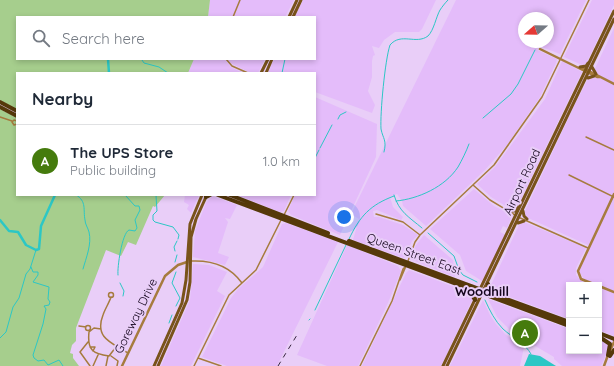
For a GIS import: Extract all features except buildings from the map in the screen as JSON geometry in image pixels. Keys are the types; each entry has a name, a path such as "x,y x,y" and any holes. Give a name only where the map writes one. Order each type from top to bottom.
{"main road":[{"path":"289,16 297,0"},
{"path":"293,16 301,0"},
{"name":"Airport Road","path":"522,207 584,82 591,59 614,11"},
{"name":"Airport Road","path":"443,366 481,292 587,71 594,62 614,19"},
{"path":"578,66 586,66 591,59"},
{"path":"262,72 268,60"},
{"path":"266,72 272,60"},
{"path":"584,82 589,76 595,75 592,68 594,62"},
{"path":"0,102 16,110"},
{"path":"0,107 16,115"},
{"path":"154,366 182,303 193,227 205,196"},
{"name":"Queen Street East","path":"221,196 339,238 406,264 435,273 566,325"},
{"name":"Queen Street East","path":"232,196 282,218"},
{"path":"509,211 516,211 522,207 526,220 520,221 515,227"},
{"name":"Airport Road","path":"447,366 447,360 475,300 488,284 515,227 518,216"},
{"path":"158,366 187,300 188,262"},
{"name":"Queen Street East","path":"406,264 470,290 493,294 566,321"},
{"path":"428,274 430,272 435,273"},
{"path":"488,284 493,294"},
{"path":"470,290 475,300"},
{"path":"602,336 614,339"},
{"path":"602,337 614,342"},
{"path":"602,338 610,344 609,356"},
{"path":"609,356 614,350"}],"street":[{"path":"233,16 240,0"},
{"path":"360,366 400,280 415,242 420,235 494,165 533,111 543,96 589,0"},
{"path":"540,48 614,84"},
{"path":"227,60 232,66 246,72"},
{"path":"0,117 12,121 13,124 16,124"},
{"path":"12,121 16,121"},
{"path":"586,137 614,150"},
{"path":"569,175 614,196 578,268 578,274 583,280 588,282"},
{"path":"474,185 490,200 518,216 588,248"},
{"path":"194,366 227,298 234,288 256,270 293,196"},
{"path":"509,211 518,216"},
{"path":"376,214 406,224 420,235"},
{"path":"188,262 209,262 226,268 232,271 242,283"},
{"name":"Goreway Drive","path":"122,366 165,276 178,265 188,262"},
{"path":"602,287 614,292"},
{"path":"111,297 102,316 101,329 107,341 128,353"},
{"path":"79,326 89,325 90,329 88,341 90,347 98,355 109,356 118,361 117,366"},
{"path":"86,326 90,329 101,329"},
{"path":"88,341 85,343 80,352 90,366"},
{"path":"604,366 614,342"},
{"path":"90,347 95,346 93,351"},
{"path":"106,366 109,356 116,346"},
{"path":"93,366 98,355"},
{"path":"198,358 221,366"}],"shaded area":[{"path":"0,0 210,0 208,16 16,16 16,60 194,60 188,72 16,72 16,109 0,100"},
{"path":"210,0 294,0 286,16 208,16"},
{"path":"303,0 436,0 422,29 419,32 395,32 384,40 379,48 372,46 375,55 373,56 372,61 372,77 368,91 375,105 372,113 316,92 316,72 268,72 274,60 316,60 316,16 295,16"},
{"path":"456,0 586,0 560,54 544,48 554,48 554,12 518,12 518,48 538,48 537,50 557,59 540,97 507,145 485,170 426,226 403,206 402,201 397,194 390,197 393,207 403,217 401,220 377,210 373,211 374,217 379,217 403,225 418,235 412,241 404,258 353,240 359,219 351,214"},
{"path":"592,0 614,0 614,5 586,64 582,65 564,57"},
{"path":"614,28 614,336 602,331 602,282 590,282 584,279 580,273 580,269 590,246 526,217 524,213 576,102 588,79 591,77"},
{"path":"194,60 264,60 258,72 249,72 226,61 231,67 241,72 188,72"},
{"path":"562,61 582,72 517,207 512,210 491,197 477,184 495,167 545,99"},
{"path":"316,97 377,124 376,157 340,235 291,215 288,211 295,196 316,196"},
{"path":"0,109 16,117 16,196 164,196 155,207 153,206 136,245 128,242 121,256 106,250 76,328 76,341 72,345 70,353 73,354 73,358 79,366 0,366"},
{"path":"474,189 494,206 510,214 511,218 507,228 503,226 500,232 506,235 482,281 466,271 460,255 430,229"},
{"path":"185,196 199,196 191,213 187,209 189,205 184,202"},
{"path":"212,196 237,205 230,219 225,218 228,222 218,253 229,257 225,265 193,257 195,231 206,203"},
{"path":"240,196 291,196 284,211 280,212"},
{"path":"524,222 586,248 576,268 576,275 583,282 566,282 566,318 494,291 490,287 520,223"},
{"path":"286,223 338,242 277,366 227,366 202,357 231,298 238,289 263,267 282,224"},
{"path":"424,235 453,260 455,277 412,260 411,256 416,245"},
{"path":"347,245 398,266 401,271 388,303 358,366 327,366 297,355"},
{"path":"193,264 209,265 227,272 217,291 225,296 191,366 161,366 190,300"},
{"path":"409,270 468,292 473,298 444,360 441,366 362,366 406,273"},
{"path":"488,299 566,328 566,354 602,354 602,341 608,343 610,347 601,366 562,366 554,359 554,357 513,333 497,317"},
{"path":"483,300 496,324 505,334 524,347 520,366 450,366"},
{"path":"529,354 540,356 556,366 524,366"}],"waterway":[{"path":"384,152 385,145 381,129 381,111 390,45 399,39 419,39 428,36 440,10 448,0"},
{"path":"483,118 511,94 518,84 535,50"},
{"path":"108,60 109,72"},
{"path":"142,60 144,63 159,67 166,72"},
{"path":"282,72 285,60"},
{"path":"338,119 340,115 346,112"},
{"path":"320,148 332,125"},
{"path":"396,201 422,195 446,180 458,167 469,144"},
{"path":"316,156 319,150"},
{"path":"394,195 402,210 422,228"},
{"path":"0,220 9,231 18,232 26,245 36,250 39,249 41,226 55,196"},
{"path":"78,196 82,200 84,206 85,222 90,237 83,269"},
{"path":"118,275 119,258 124,237 129,230 135,231 137,228 135,220 140,210 139,206 135,206 126,196"},
{"path":"156,196 157,211 153,215 153,220 155,222 173,227 179,235 178,239"},
{"path":"349,239 357,224 372,207 394,196"},
{"path":"428,233 454,256 459,270 463,275 477,282"},
{"path":"175,251 174,247 177,241"},
{"path":"315,310 346,245"},
{"path":"0,338 6,332 13,307 19,298 26,274 30,269 36,250"},
{"path":"175,262 177,255"},
{"path":"31,267 33,272 38,272 38,275 33,282 49,287 48,299 50,302 49,305 44,306 46,309 43,324 33,355 38,361 44,360 48,365 59,360 63,366"},
{"path":"176,272 172,283 180,298 176,306"},
{"path":"120,283 124,291 123,296"},
{"path":"485,300 500,326 522,344 531,354"},
{"path":"169,323 172,315"}],"railway":[{"path":"278,366 297,335"}],"place":[{"name":"The UPS Store","path":"525,333"}],"district":[{"name":"Woodhill","path":"482,291"}]}
